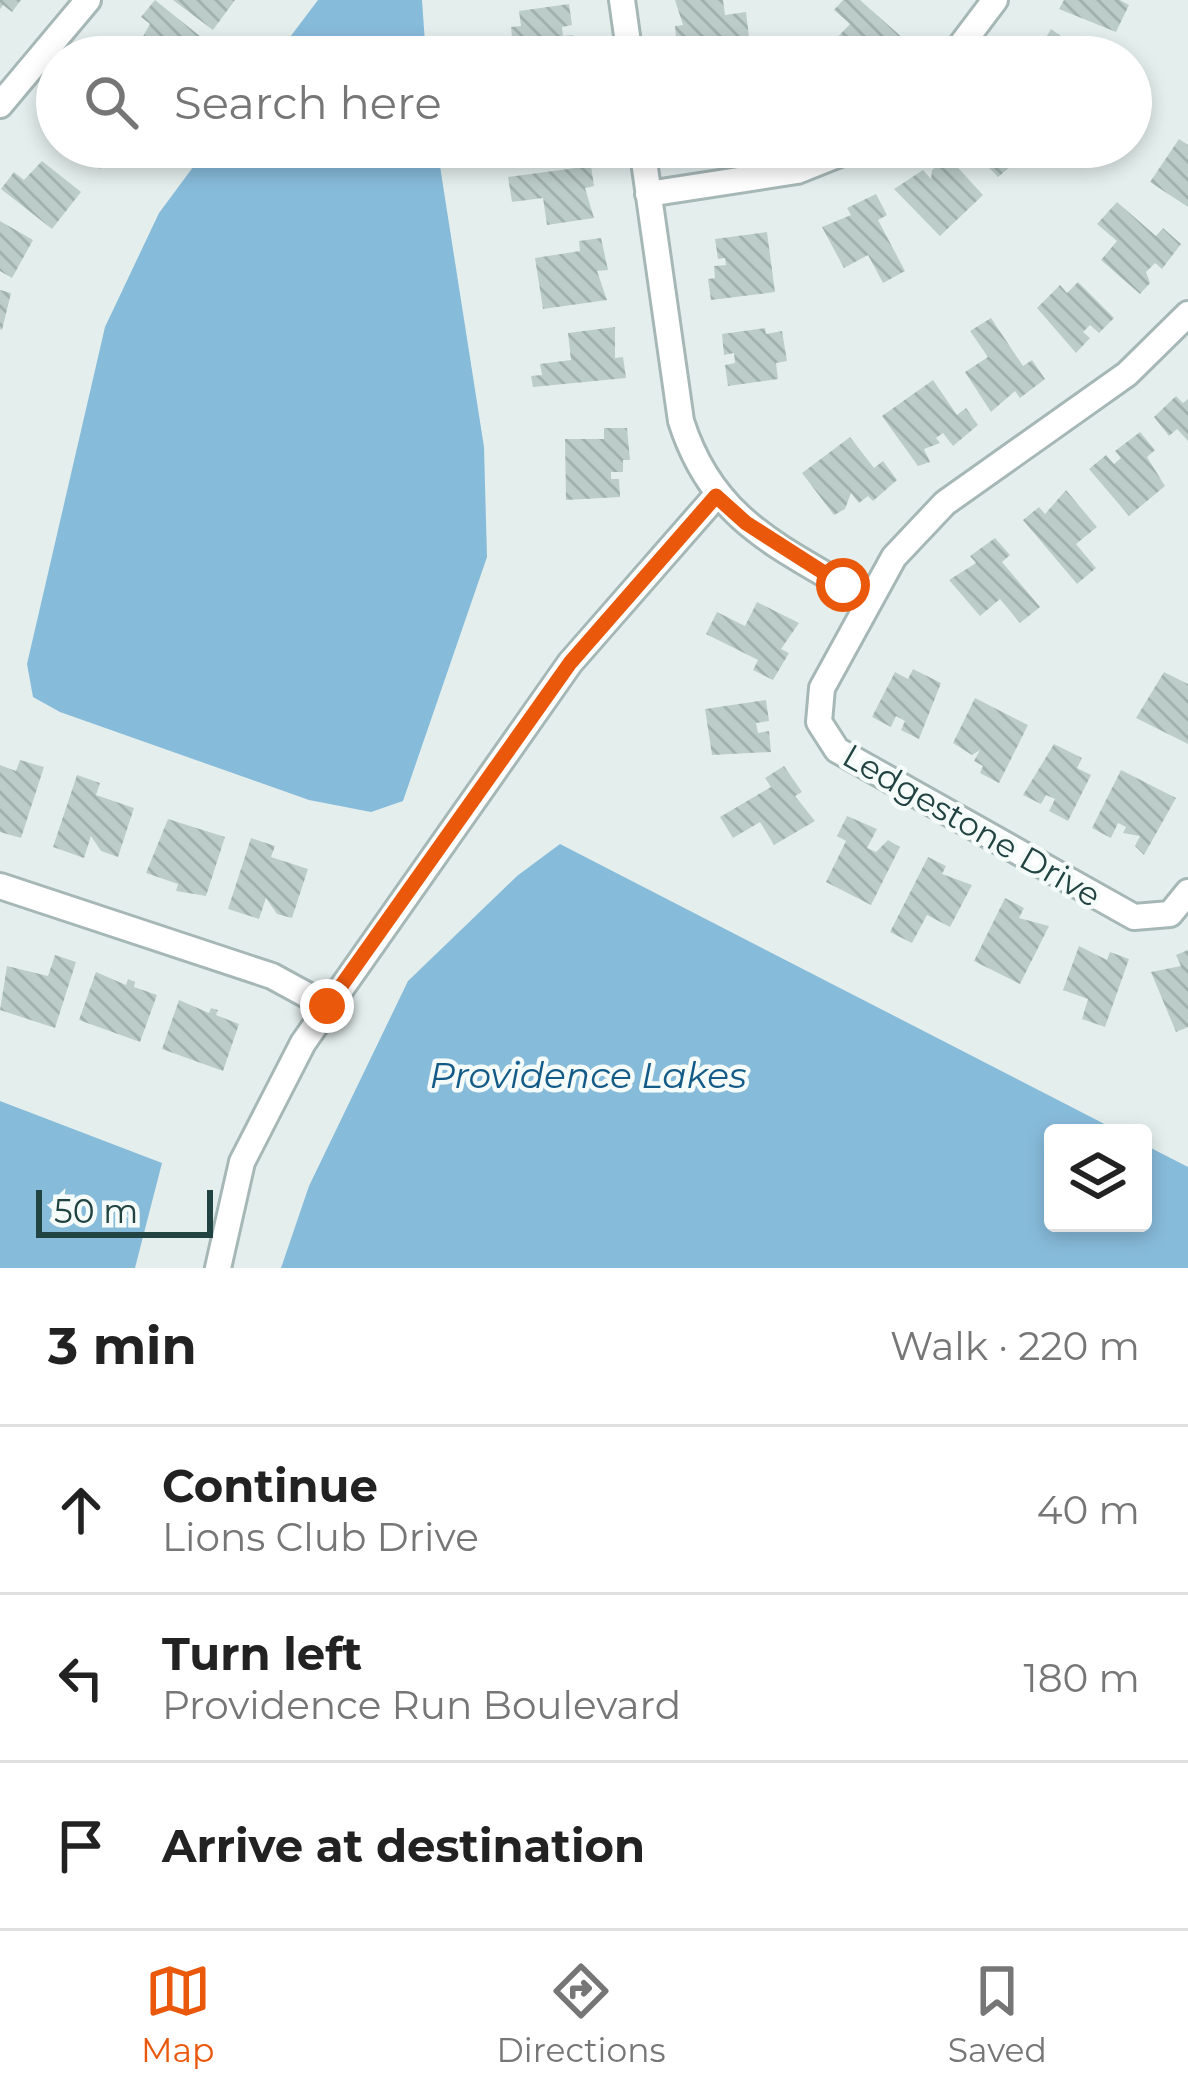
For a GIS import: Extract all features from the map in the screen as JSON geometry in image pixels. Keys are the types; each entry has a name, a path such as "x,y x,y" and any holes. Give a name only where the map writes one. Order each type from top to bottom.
{"street":[{"path":"58,36 88,0"},
{"path":"622,0 627,36"},
{"path":"967,36 994,0"},
{"path":"0,105 36,62"},
{"path":"645,168 681,421 694,461 716,496 746,523 866,599"},
{"path":"648,194 804,168"},
{"name":"Ledgestone Drive","path":"1188,314 1127,374 945,503 894,557 866,599 819,700 822,733 837,750 1134,917 1170,914 1188,892"},
{"path":"218,1268 242,1162 259,1121 327,1006 570,663 716,496"},
{"path":"0,886 272,976 327,1006"}],"water":[{"path":"318,0 422,0 425,36 291,36"},
{"path":"192,168 440,168 484,447 487,557 403,801 371,812 309,800 60,712 33,697 27,664 105,327 159,213"},
{"name":"Providence Lakes","path":"560,844 1104,1124 1044,1124 1044,1232 1152,1232 1152,1149 1188,1167 1188,1268 281,1268 309,1186 408,981 517,876"},
{"path":"0,1101 162,1163 135,1268 0,1268"}],"building":[{"path":"0,0 21,0 12,12 3,5 0,9"},
{"path":"155,0 200,36 143,36 150,24 141,17"},
{"path":"173,0 235,0 213,30"},
{"path":"675,0 723,0 725,15 746,12 749,36 676,36 675,26 683,25"},
{"path":"843,0 860,0 900,36 839,36 850,24 834,10"},
{"path":"1064,0 1120,0 1129,5 1116,32 1059,9"},
{"path":"569,4 572,25 562,27 563,36 512,36 511,27 521,26 519,11"},
{"path":"1179,139 1188,145 1188,207 1150,182"},
{"path":"36,167 51,168 81,192 52,229 1,189 14,172 24,180"},
{"path":"591,168 594,186 585,188 594,218 547,225 543,198 512,202 508,177"},
{"path":"958,168 983,195 940,236 894,189 923,170 931,179 932,170"},
{"path":"876,194 887,215 878,220 905,271 883,283 868,255 844,268 822,227 851,215 847,208"},
{"path":"1117,202 1156,236 1163,228 1181,244 1162,269 1155,263 1146,272 1150,283 1140,294 1101,260 1117,241 1097,224"},
{"path":"0,221 33,240 12,278 0,271"},
{"path":"767,232 775,292 711,300 708,279 715,278 714,266 726,265 725,258 718,259 715,239"},
{"path":"601,238 608,270 597,271 607,300 543,309 535,258 580,251 579,241"},
{"path":"1078,282 1114,318 1099,333 1090,325 1083,332 1090,338 1076,353 1037,308 1060,285 1067,293"},
{"path":"0,290 11,293 2,330 0,329"},
{"path":"991,318 1023,366 1032,360 1045,379 1020,398 1015,391 991,412 965,372 988,357 970,331"},
{"path":"615,327 615,358 623,357 626,378 533,387 531,376 542,375 540,364 571,360 568,333"},
{"path":"765,328 766,334 782,331 787,361 776,363 778,379 728,386 725,365 735,363 734,353 724,355 722,334"},
{"path":"933,380 957,415 966,408 978,425 953,446 943,433 936,438 940,443 924,449 930,462 918,466 882,416"},
{"path":"1176,396 1183,403 1188,399 1188,441 1177,429 1169,436 1154,417"},
{"path":"604,428 627,428 630,460 623,460 623,472 611,472 611,479 619,479 620,497 566,500 565,439 604,439"},
{"path":"1140,432 1155,450 1147,457 1165,486 1129,516 1089,469 1106,455 1114,464 1121,458 1115,451"},
{"path":"850,437 874,468 883,461 897,480 873,501 868,496 859,503 851,493 845,509 834,515 802,473"},
{"path":"1066,490 1097,527 1076,544 1096,568 1077,584 1023,520 1039,507 1045,514"},
{"path":"995,538 1010,555 1002,562 1040,607 1020,623 1000,599 980,616 949,580 976,563 970,556"},
{"path":"757,602 799,623 781,649 789,653 773,680 753,670 758,660 706,634 717,612 745,626"},
{"path":"913,669 941,683 919,739 901,730 905,721 896,716 891,727 872,717 895,672 908,679"},
{"path":"1164,672 1188,684 1188,744 1136,718"},
{"path":"975,698 1028,725 999,783 980,773 983,766 974,761 980,750 972,755 953,743"},
{"path":"766,700 769,721 756,723 758,733 769,731 771,752 712,755 705,709"},
{"path":"1054,744 1082,758 1077,768 1091,775 1068,821 1049,811 1055,799 1046,795 1041,804 1023,795"},
{"path":"20,760 44,767 21,838 0,832 0,765 16,771"},
{"path":"784,766 802,792 795,796 815,821 774,845 760,822 733,838 720,817 771,787 765,778"},
{"path":"1121,770 1176,798 1144,855 1135,846 1140,836 1123,833 1126,827 1118,823 1111,838 1092,828"},
{"path":"77,775 100,783 96,795 134,808 118,857 101,851 91,836 84,858 53,847"},
{"path":"847,816 877,829 867,848 876,852 888,840 900,847 871,905 826,882 846,841 837,836"},
{"path":"168,819 225,837 206,896 176,891 178,884 146,873"},
{"path":"251,838 275,846 271,857 308,869 292,918 277,914 266,898 259,919 228,909"},
{"path":"928,857 946,866 942,874 972,885 950,927 927,915 912,943 890,932"},
{"path":"1005,898 1024,908 1019,918 1049,926 1020,984 974,961"},
{"path":"1079,946 1107,960 1110,952 1129,959 1105,1027 1082,1019 1088,999 1063,990"},
{"path":"1188,950 1188,1027 1176,1032 1151,972 1181,966 1176,955"},
{"path":"55,955 76,962 55,1028 0,1010 7,966 48,976"},
{"path":"96,972 126,985 128,979 135,982 134,987 157,995 140,1042 79,1020"},
{"path":"179,1000 209,1013 211,1008 218,1010 216,1015 239,1024 223,1071 162,1049"}],"route":[{"path":"327,1006 570,663 716,496 746,523 843,585"}]}
